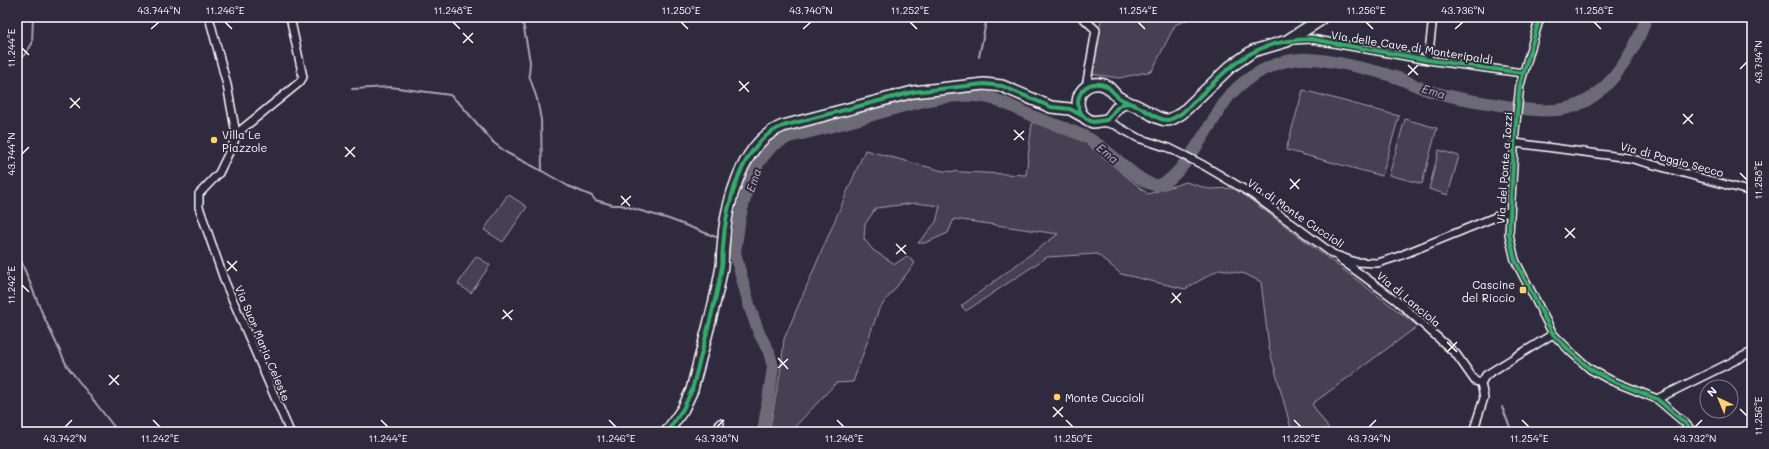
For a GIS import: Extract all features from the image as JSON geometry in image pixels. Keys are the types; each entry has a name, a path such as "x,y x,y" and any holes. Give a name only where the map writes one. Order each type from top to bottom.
{"street":[{"path":"209,17 227,85 236,134 300,82 302,77 290,17"},
{"path":"1081,115 1078,103 1080,94 1086,87 1090,72 1090,58 1096,30 1082,17"},
{"name":"Via delle Cave di Monteripaldi","path":"1428,60 1433,17"},
{"name":"Via del Ponte a Iozzi","path":"1540,17 1520,83 1515,131 1509,234 1515,260 1553,334 1590,369 1610,380 1657,399 1684,422 1693,432"},
{"path":"1287,40 1320,20"},
{"name":"Via delle Cave di Monteripaldi","path":"1097,84 1108,87 1119,98 1160,119 1172,118 1182,113 1234,64 1253,51 1287,40 1311,39 1428,60 1523,73"},
{"path":"1086,87 1097,84 1090,72"},
{"path":"667,432 683,409 692,390 722,265 726,220 734,190 750,155 769,132 783,126 846,109 913,92 948,86 984,84 1002,86 1044,104 1064,108 1081,115 1088,121 1103,122 1111,118 1116,110 1123,104 1136,106"},
{"path":"1113,92 1117,103 1115,118 1121,128"},
{"path":"1064,108 1078,103"},
{"name":"Via di Monte Cuccioli","path":"1103,122 1121,128 1138,138 1169,148 1203,165 1252,194 1333,254 1355,262 1378,263 1397,257 1510,211"},
{"name":"Via Suor Maria Celeste","path":"236,134 234,142 219,173 199,194 198,207 225,282 290,432"},
{"name":"Via di Poggio Secco","path":"1515,143 1629,158 1752,192"},
{"name":"Via di Lanciola","path":"1333,254 1396,300 1456,354 1475,381 1481,383"},
{"path":"1473,432 1484,398 1481,383 1486,375 1553,334"},
{"path":"1657,399 1752,352"},
{"path":"717,432 720,423"}],"shaded area":[{"path":"1102,17 1194,17 1175,25 1152,71 1119,78 1092,74 1090,65"},
{"path":"1303,90 1399,116 1382,176 1286,150"},
{"path":"1405,119 1437,128 1422,184 1389,175"},
{"path":"1032,122 1080,138 1148,194 1186,182 1209,189 1235,188 1418,326 1312,404 1331,432 1292,432 1269,348 1261,282 1245,274 1220,269 1185,289 1121,274 1097,254 1047,257 966,311 961,306 1058,234 954,219 948,233 925,243 918,243 936,222 940,206 915,203 876,208 865,224 864,239 873,250 895,264 907,256 915,263 879,309 853,382 836,383 790,432 769,432 781,368 784,339 865,150 943,171 1026,175"},
{"path":"1439,150 1459,156 1448,195 1429,189"},
{"path":"508,194 527,207 503,242 484,230"},
{"path":"476,256 490,265 471,293 458,284"}],"waterway":[{"path":"17,65 32,44 33,17"},
{"path":"522,17 530,62 529,75 537,99 541,120 542,171"},
{"path":"979,57 987,17"},
{"name":"Ema","path":"763,432 773,367 769,352 759,333 750,308 735,253 740,217 749,184 759,162 772,146 789,137 904,106 940,98 974,96 1001,101 1029,115 1086,137 1094,141 1139,178 1155,185 1165,183 1186,162 1230,95 1244,82 1271,66 1290,60 1300,59 1335,62 1389,75 1426,90 1462,99 1529,110 1564,109 1579,105 1605,87 1626,61 1647,17"},
{"path":"352,89 390,87 450,95 461,105 494,143 507,153 568,186 592,196 595,200 613,205 621,205 669,219 716,237"},
{"name":"Ema","path":"973,96 974,89"},
{"name":"Ema","path":"729,239 737,240"},
{"path":"17,251 43,315 67,366 118,432"},
{"path":"1502,407 1512,432"}],"cycle path":[{"path":"1540,17 1520,85 1515,131 1509,234 1515,260 1553,334 1572,353 1590,369 1610,380 1657,399 1684,422 1693,432"},
{"path":"1136,106 1134,105 1132,104 1130,103 1119,98 1109,88 1100,84 1092,84 1085,88 1078,99 1078,106 1081,112 1085,118 1093,122 1107,120 1119,106 1125,103 1131,104 1137,106 1156,117 1170,120 1182,113 1238,61 1253,52 1269,45 1288,41 1311,39 1428,60 1523,73"},
{"path":"667,432 683,409 692,390 719,282 727,214 738,178 746,161 756,146 768,134 783,126 913,92 984,84 1002,86 1051,107 1070,109 1081,115"}],"place":[{"name":"Villa Le Piazzole","path":"214,140"},
{"name":"Cascine del Riccio","path":"1523,290"},
{"name":"Monte Cuccioli","path":"1057,397"}]}
